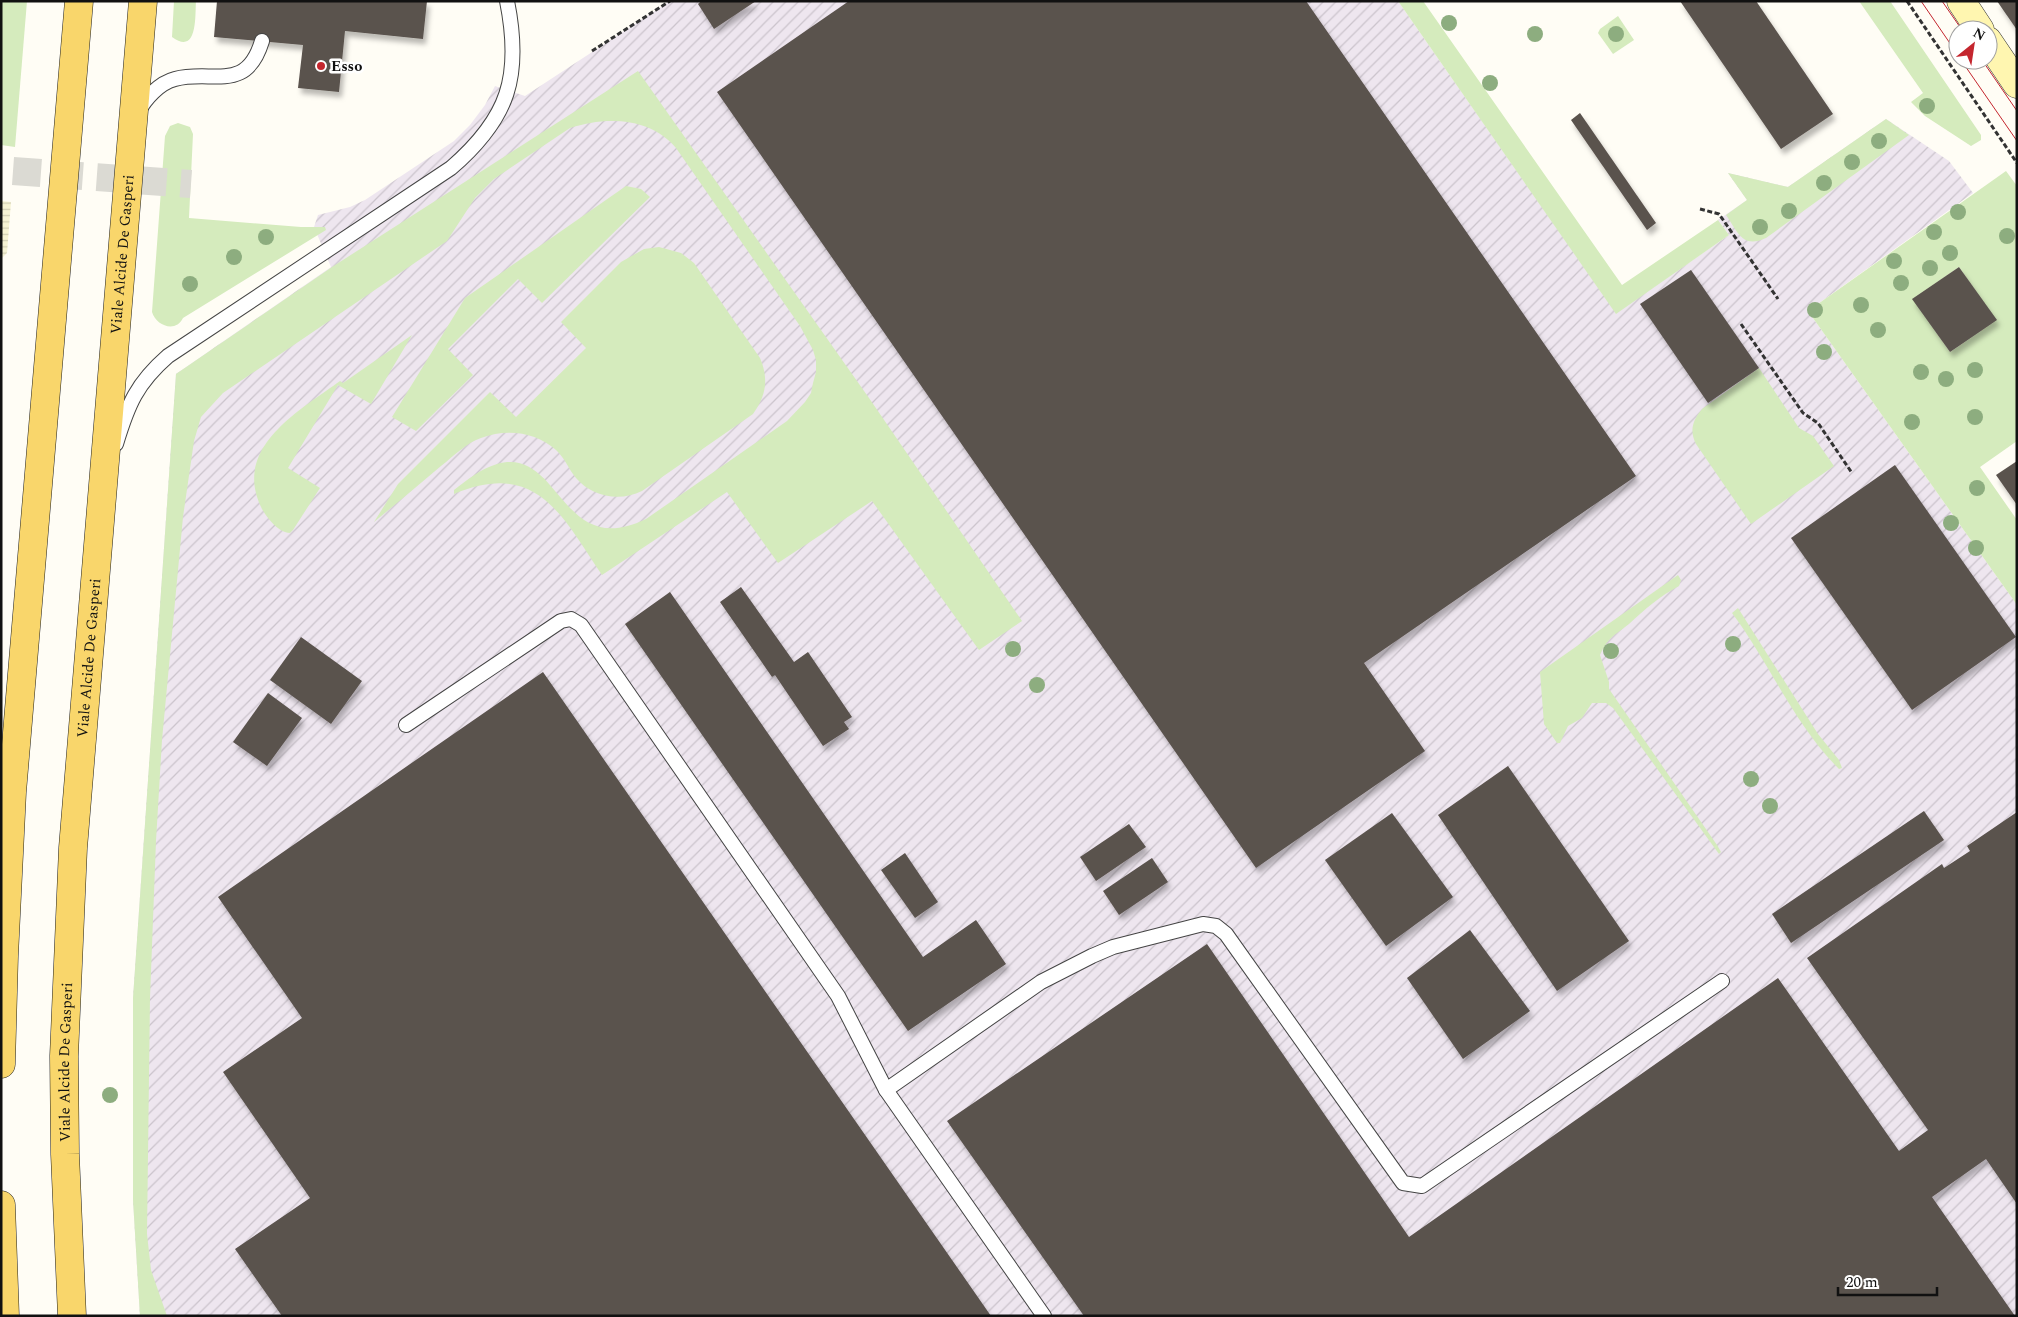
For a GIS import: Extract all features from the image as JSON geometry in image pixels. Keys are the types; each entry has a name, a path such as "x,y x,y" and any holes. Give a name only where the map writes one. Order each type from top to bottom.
{"main road":[{"path":"1,1064 4,946 12,792 78,1"},
{"name":"Viale Alcide De Gasperi","path":"72,1316 64,1056 73,848 143,1"},
{"path":"1961,1 1973,20"},
{"path":"1998,56 2017,84"},
{"path":"1,1205 5,1316"}],"lane":[{"path":"104,483 125,416 136,392 157,366 168,356 451,168 482,139 498,115 512,78 513,36 507,1"},
{"path":"133,122 142,104 156,90 173,79 191,76 218,78 239,73 253,61 262,41"},
{"path":"406,725 561,621 572,619 581,625 838,996 886,1090 1044,1316"},
{"path":"886,1090 1041,982 1068,968 1113,947 1203,924 1216,926 1226,934 1403,1182 1422,1186 1722,981"}],"path":[{"path":"592,51 670,1"},
{"path":"1907,1 2017,163"},
{"path":"1700,209 1719,214 1778,299"},
{"path":"1741,324 1803,413 1818,422 1852,473"}],"shaded area":[{"path":"670,1 1398,1 1616,313 1729,235 1718,220 1747,200 1728,173 1788,187 1886,119 1949,161 1973,193 1808,311 2017,605 2017,1316 140,1316 133,1200 133,998 176,374 331,267 314,227 318,215 350,207 365,200 454,141 470,125 485,105 495,86 525,96"},
{"path":"1,201 11,202 7,253 1,259"}],"green space":[{"path":"1,1 27,1 15,147 1,145"},
{"path":"174,1 196,1 195,24 191,38 187,41 180,41 172,37"},
{"path":"1398,1 1423,1 1622,285 1718,220 1729,235 1616,314"},
{"path":"1859,1 1890,1 1981,135 1981,140 1971,146 1925,116 1911,102 1923,93"},
{"path":"1618,16 1634,40 1613,54 1598,33 1600,29"},
{"path":"638,71 869,398 1022,621 979,650 872,501 778,563 727,492 602,575 559,514 544,499 527,489 507,484 483,485 454,494 454,490 485,469 497,464 518,463 535,471 578,515 595,526 618,528 646,519 787,421 811,393 816,372 816,360 813,350 800,326 676,148 654,130 627,122 612,121 584,124 570,128 494,179 475,198 447,241 223,393 201,417 194,441 183,517 162,740 150,998 147,1234 151,1270 167,1316 140,1316 133,1200 133,998 176,374 332,267"},
{"path":"1886,119 1909,135 1766,238 1751,241 1741,237 1726,215 1747,200 1728,173 1788,187"},
{"path":"178,123 190,127 193,134 189,218 301,227 325,227 326,230 183,318 180,323 166,326 154,317 152,312 165,136 170,126"},
{"path":"2006,171 2017,186 2017,441 1980,467 2017,520 2017,605 1808,311","holes":["1959,267 1996,320 1950,352 1913,299"]},
{"path":"626,186 641,189 650,197 542,303 518,279 448,349 473,375 416,431 392,417 465,298"},
{"path":"659,247 681,253 694,263 760,358 765,373 765,387 761,401 753,414 642,491 616,497 590,490 576,478 556,450 540,439 511,433 491,435 465,446 374,522 398,484 490,392 516,417 586,348 561,322 621,262 644,249"},
{"path":"412,335 371,404 338,385 288,468 320,488 293,530 290,533 282,531 270,521 262,509 255,487 255,467 262,450 274,433 306,405 340,381 343,383"},
{"path":"1759,368 1799,428 1813,436 1834,466 1751,524 1696,444 1692,430 1694,421 1702,409"},
{"path":"1678,575 1681,580 1679,586 1653,603 1612,637 1600,655 1609,682 1609,689 1717,845 1721,852 1719,854 1613,708 1606,703 1592,703 1582,718 1568,726 1560,743 1557,743 1544,724 1540,672"},
{"path":"1738,608 1818,734 1839,760 1842,768 1839,769 1823,751 1795,713 1746,632 1732,613"}],"building":[{"name":"Esso","path":"217,1 427,1 423,39 345,31 339,92 298,88 303,45 214,37"},
{"path":"701,1 756,1 714,29 698,4"},
{"path":"849,1 1306,1 1636,476 1364,663 1425,751 1256,868 717,92"},
{"path":"1680,1 1756,1 1833,114 1781,149"},
{"path":"1997,1 2017,1 2017,30"},
{"path":"1580,113 1656,223 1647,230 1571,120"},
{"path":"1959,267 1997,320 1950,352 1912,299"},
{"path":"1691,270 1759,368 1708,403 1640,304"},
{"path":"2017,461 2017,505 1996,475"},
{"path":"1895,465 2016,637 1912,710 1791,538"},
{"path":"741,587 794,662 808,652 852,717 844,722 849,729 823,746 775,675 772,677 720,602"},
{"path":"670,592 923,957 976,920 1006,964 908,1031 625,624"},
{"path":"301,637 362,681 331,724 270,680"},
{"path":"543,672 991,1316 282,1316 235,1249 310,1198 223,1072 302,1018 218,897"},
{"path":"268,693 302,718 267,766 233,742"},
{"path":"1508,766 1629,941 1557,991 1438,815"},
{"path":"1924,811 1944,840 1791,943 1772,914"},
{"path":"2017,812 2017,1204 1986,1159 1932,1197 2015,1316 1084,1316 947,1121 1207,944 1409,1237 1778,978 1899,1151 1928,1130 1807,958 1942,864 1944,868 1970,851 1967,846"},
{"path":"1392,813 1453,897 1386,946 1325,860"},
{"path":"1129,824 1146,847 1096,881 1080,857"},
{"path":"905,853 938,902 915,918 881,870"},
{"path":"1152,858 1168,882 1119,915 1103,891"},
{"path":"1470,930 1530,1011 1463,1059 1407,978"}],"tunnel":[{"path":"13,171 191,184"}],"tram line":[{"path":"1921,1 1948,40"},
{"path":"1942,1 1955,20"},
{"path":"1968,70 2017,141"},
{"path":"1989,70 2017,111"}],"place":[{"name":"Esso","path":"321,66"}]}
